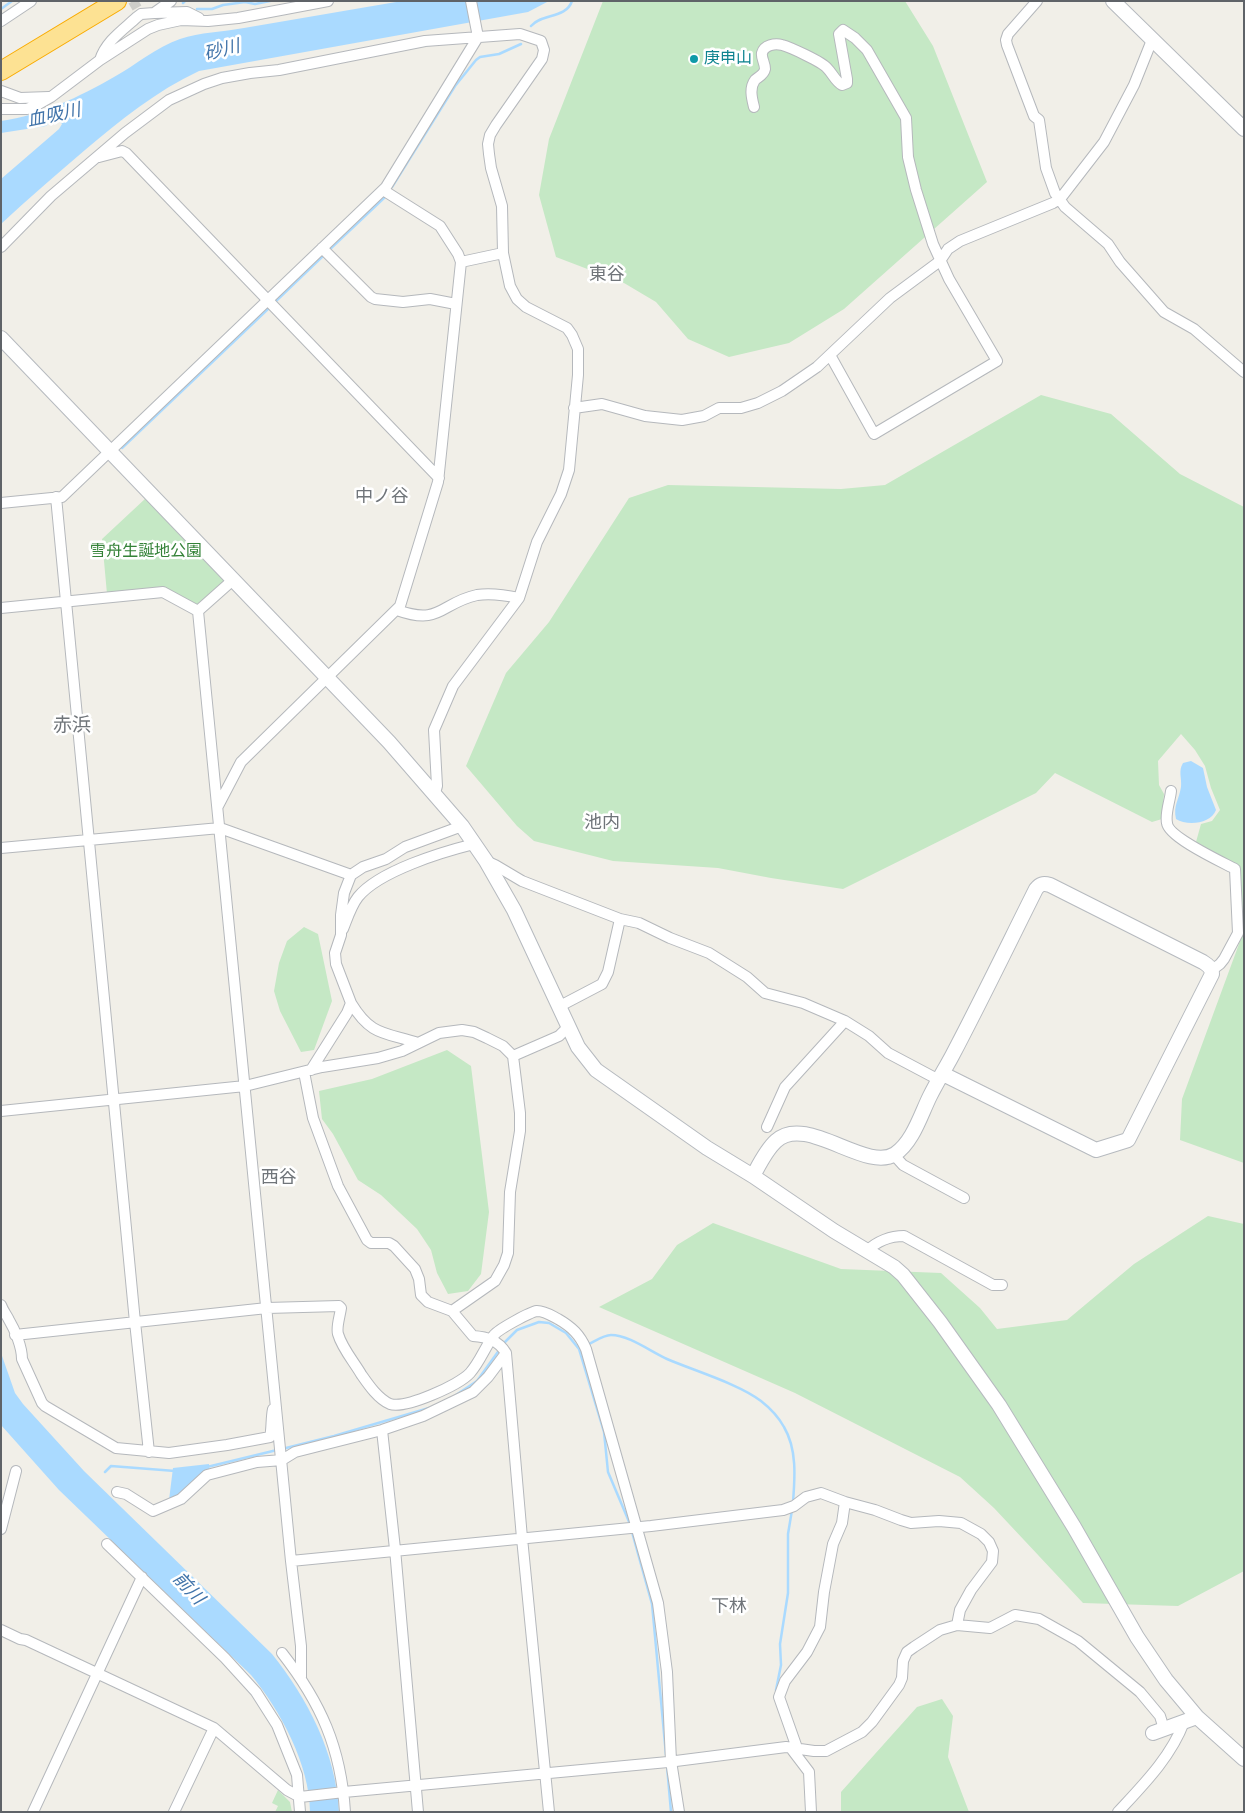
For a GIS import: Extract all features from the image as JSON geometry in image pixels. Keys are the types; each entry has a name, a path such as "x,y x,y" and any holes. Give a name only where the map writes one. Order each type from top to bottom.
{"highway":[{"path":"5,62 95,1"},
{"path":"5,62 118,1"}],"street":[{"path":"1,20 31,1"},
{"path":"154,13 172,1"},
{"path":"1,109 27,108 50,97 100,60 148,29 158,25 181,20 238,18 328,1"},
{"path":"1,502 62,497 267,301 325,251 383,190 477,34 471,1"},
{"path":"1037,1 1008,34 1006,40 1034,116 1039,120 1046,168 1055,193 1065,208 1108,244 1120,262 1164,312 1194,329 1244,372"},
{"path":"1113,1 1244,129"},
{"path":"100,60 104,50 111,41 139,11 154,13 188,12 202,20"},
{"path":"754,107 751,98 752,89 755,80 759,78 765,68 762,54 764,49 775,44 790,49 826,66 842,85 847,83 847,79 839,34 844,30 856,38 867,50 906,118 908,157 916,190 940,261 997,362 874,434 830,354"},
{"path":"1,247 51,196 125,133 169,100 204,84 222,78 279,70 477,34 525,34 541,41 544,50 542,59 496,125 490,135 488,144 491,168 504,216 503,254 510,286 517,298 532,311 567,328 576,341 578,349 578,375 569,470 561,494 537,542 519,598 453,686 437,721 434,730 438,786 435,794"},
{"path":"574,408 602,404 656,418 682,420 709,414 719,408 749,407 782,391 817,367 890,298 940,261 948,249 960,241 1053,203 1060,198 1108,135 1134,85 1152,40"},
{"path":"1,91 20,98 50,97"},
{"path":"96,158 122,151 126,153 439,478"},
{"path":"218,807 241,762 326,677 397,610 439,478 461,262 440,226 383,190"},
{"path":"325,251 375,299 403,302 430,299 456,304"},
{"path":"461,262 503,254"},
{"path":"1,338 234,579 435,794 462,826 486,861 514,910 560,1006 568,1028 578,1047 596,1070 712,1151 753,1176 826,1226 894,1267 903,1276 946,1330 999,1405 1151,1658 1181,1700 1190,1719 1244,1759"},
{"path":"56,497 149,1452"},
{"path":"198,611 234,579"},
{"path":"1,608 163,592 198,611"},
{"path":"397,610 410,615 424,617 434,615 458,601 476,595 503,594 519,598"},
{"path":"198,611 301,1646 301,1678"},
{"path":"1171,791 1166,823 1168,828 1186,842 1235,869 1238,933 1224,959 1212,970"},
{"path":"341,935 344,893 351,875 363,867 386,859 405,847 462,826"},
{"path":"1,848 220,828 351,875"},
{"path":"418,1043 380,1032 360,1018 351,1003 336,964 335,953 357,899 365,890 416,862 474,844"},
{"path":"486,861 496,864 522,882 620,919 639,923 670,938 710,953 747,977 765,993 809,1005 845,1021 869,1036 888,1053 941,1077 1096,1150 1128,1140 1212,974 1212,970 1210,966 1203,962 1067,893 1050,885 1040,884 941,1077 909,1138 894,1155 880,1157 870,1155 804,1134 792,1133 782,1136 776,1141 753,1176"},
{"path":"560,1006 602,984 608,972 620,919"},
{"path":"351,1003 347,1013 308,1071 313,1118 335,1177 367,1240 371,1243 389,1243 394,1246 415,1269 419,1279 421,1295 428,1302 452,1311 473,1336 487,1337 500,1347"},
{"path":"767,1127 785,1087 845,1021"},
{"path":"513,1056 559,1036 568,1028"},
{"path":"1,1111 245,1086 322,1067 378,1058 402,1051 439,1033 462,1030 474,1032 503,1046 513,1056 520,1113 517,1151 510,1192 508,1253 504,1265 495,1281 452,1311"},
{"path":"894,1155 903,1165 964,1198"},
{"path":"867,1251 872,1246 893,1236 904,1236 993,1285 1002,1285"},
{"path":"1,1305 22,1351 22,1359 45,1406 112,1446 169,1453 270,1437 272,1432 270,1420 273,1409 276,1408"},
{"path":"15,1334 267,1308 339,1306 342,1308 338,1333 341,1341 370,1386 389,1404 402,1405 414,1402 460,1381 480,1361 500,1347"},
{"path":"549,1812 522,1538 500,1347 496,1333 538,1311 545,1312 568,1324 578,1334 585,1346 633,1528 658,1603 667,1672 668,1762 679,1812"},
{"path":"117,1492 126,1494 153,1511 182,1499 207,1474 257,1462 281,1453 295,1452 382,1430 423,1416 473,1392 488,1377 500,1347"},
{"path":"382,1430 395,1549 418,1812"},
{"path":"1,1529 16,1471"},
{"path":"291,1560 633,1528 783,1510 806,1497 821,1494 911,1523 939,1521 961,1523 981,1534 989,1542 993,1551 992,1562 971,1590 960,1610 957,1625"},
{"path":"810,1812 809,1772 794,1747 779,1697 785,1681 807,1652 820,1627 833,1544 842,1523 845,1502"},
{"path":"107,1544 225,1658 256,1692 277,1726 288,1750 302,1797 300,1812"},
{"path":"33,1812 142,1577"},
{"path":"1,1630 214,1728 287,1790 302,1797 668,1762 794,1747 826,1751 862,1732 872,1722 899,1685 902,1678 903,1661 908,1652 940,1630 957,1625 990,1628 1015,1615 1039,1619 1078,1641 1140,1692 1160,1716 1158,1731 1190,1719"},
{"path":"282,1653 301,1678 330,1733 339,1763 345,1812"},
{"path":"1118,1812 1161,1763 1190,1719"},
{"path":"174,1812 214,1728"}],"green space":[{"path":"603,1 905,1 933,46 987,182 844,309 789,343 729,357 688,339 656,302 624,283 556,257 539,195 549,139"},
{"path":"1041,395 1111,414 1180,474 1244,507 1244,1163 1180,1140 1182,1099 1243,933 1238,867 1196,842 1201,824 1212,821 1220,810 1205,766 1195,750 1181,734 1158,761 1159,785 1164,794 1162,819 1152,822 1055,773 1036,793 843,889 718,868 613,861 534,841 517,826 466,766 506,673 549,622 629,498 668,485 841,489 885,485"},
{"name":"雪舟生誕地公園","path":"146,498 227,581 197,606 163,588 107,594 102,539"},
{"path":"304,927 318,934 332,1001 314,1050 301,1052 280,1011 274,991 279,963 287,941"},
{"path":"447,1050 471,1066 489,1212 481,1274 468,1291 448,1294 437,1273 431,1250 417,1229 381,1195 358,1180 333,1134 322,1119 319,1091 372,1079"},
{"path":"1208,1216 1244,1224 1244,1571 1178,1606 1083,1603 994,1508 960,1477 795,1393 599,1307 652,1279 677,1245 713,1223 841,1269 941,1273 980,1308 997,1329 1067,1320 1134,1264"},
{"path":"942,1699 953,1716 948,1757 969,1812 841,1812 841,1792 917,1707"},
{"path":"278,1790 290,1802 292,1812 275,1812 278,1806 272,1803"}],"water":[{"path":"402,1 549,1 528,12 199,71 168,88 126,117 74,159 1,224 1,179 59,129 62,124 59,120 46,126 1,133 1,121 46,110 74,98 114,77 171,42 204,33"},
{"path":"1191,761 1203,768 1207,787 1216,810 1213,815 1204,821 1186,823 1176,819 1175,814 1181,787 1180,772 1183,763"},
{"name":"前川","path":"1,1353 15,1393 23,1404 84,1471 272,1654 285,1671 308,1708 326,1748 337,1790 339,1812 310,1812 309,1794 299,1757 282,1721 251,1675 59,1490 1,1425"},
{"path":"209,1464 209,1470 201,1474 182,1493 169,1500 173,1468"}],"waterway":[{"path":"1,9 12,1"},
{"path":"197,9 212,9 223,5 245,2 255,4 270,1"},
{"path":"531,26 541,19 565,11 572,1"},
{"path":"392,187 455,86 476,60 480,57 499,54 521,44"},
{"path":"328,251 385,197"},
{"path":"276,301 324,255"},
{"path":"122,448 269,308"},
{"path":"503,1344 517,1330 539,1322 549,1323 566,1333 579,1349 604,1432 608,1472 630,1524"},
{"path":"587,1345 608,1335 625,1338 667,1359 741,1389 761,1401 780,1420 791,1444 794,1473 793,1502"},
{"path":"456,1395 477,1381 500,1349"},
{"path":"282,1449 429,1408"},
{"path":"207,1467 277,1450"},
{"path":"105,1472 111,1466 175,1471"},
{"path":"776,1690 781,1665 780,1644 788,1593 788,1534 792,1510"},
{"path":"632,1532 652,1604 666,1755"},
{"path":"667,1766 671,1812"}],"tunnel":[{"path":"133,1 137,8"}],"place":[{"name":"庚申山","path":"694,59"}],"district":[{"name":"東谷","path":"607,275"},
{"name":"中ノ谷","path":"382,497"},
{"name":"赤浜","path":"72,726"},
{"name":"池内","path":"602,823"},
{"name":"西谷","path":"279,1178"},
{"name":"下林","path":"729,1607"}],"water label":[{"name":"砂川","path":"222,51"},
{"name":"血吸川","path":"54,116"}]}
